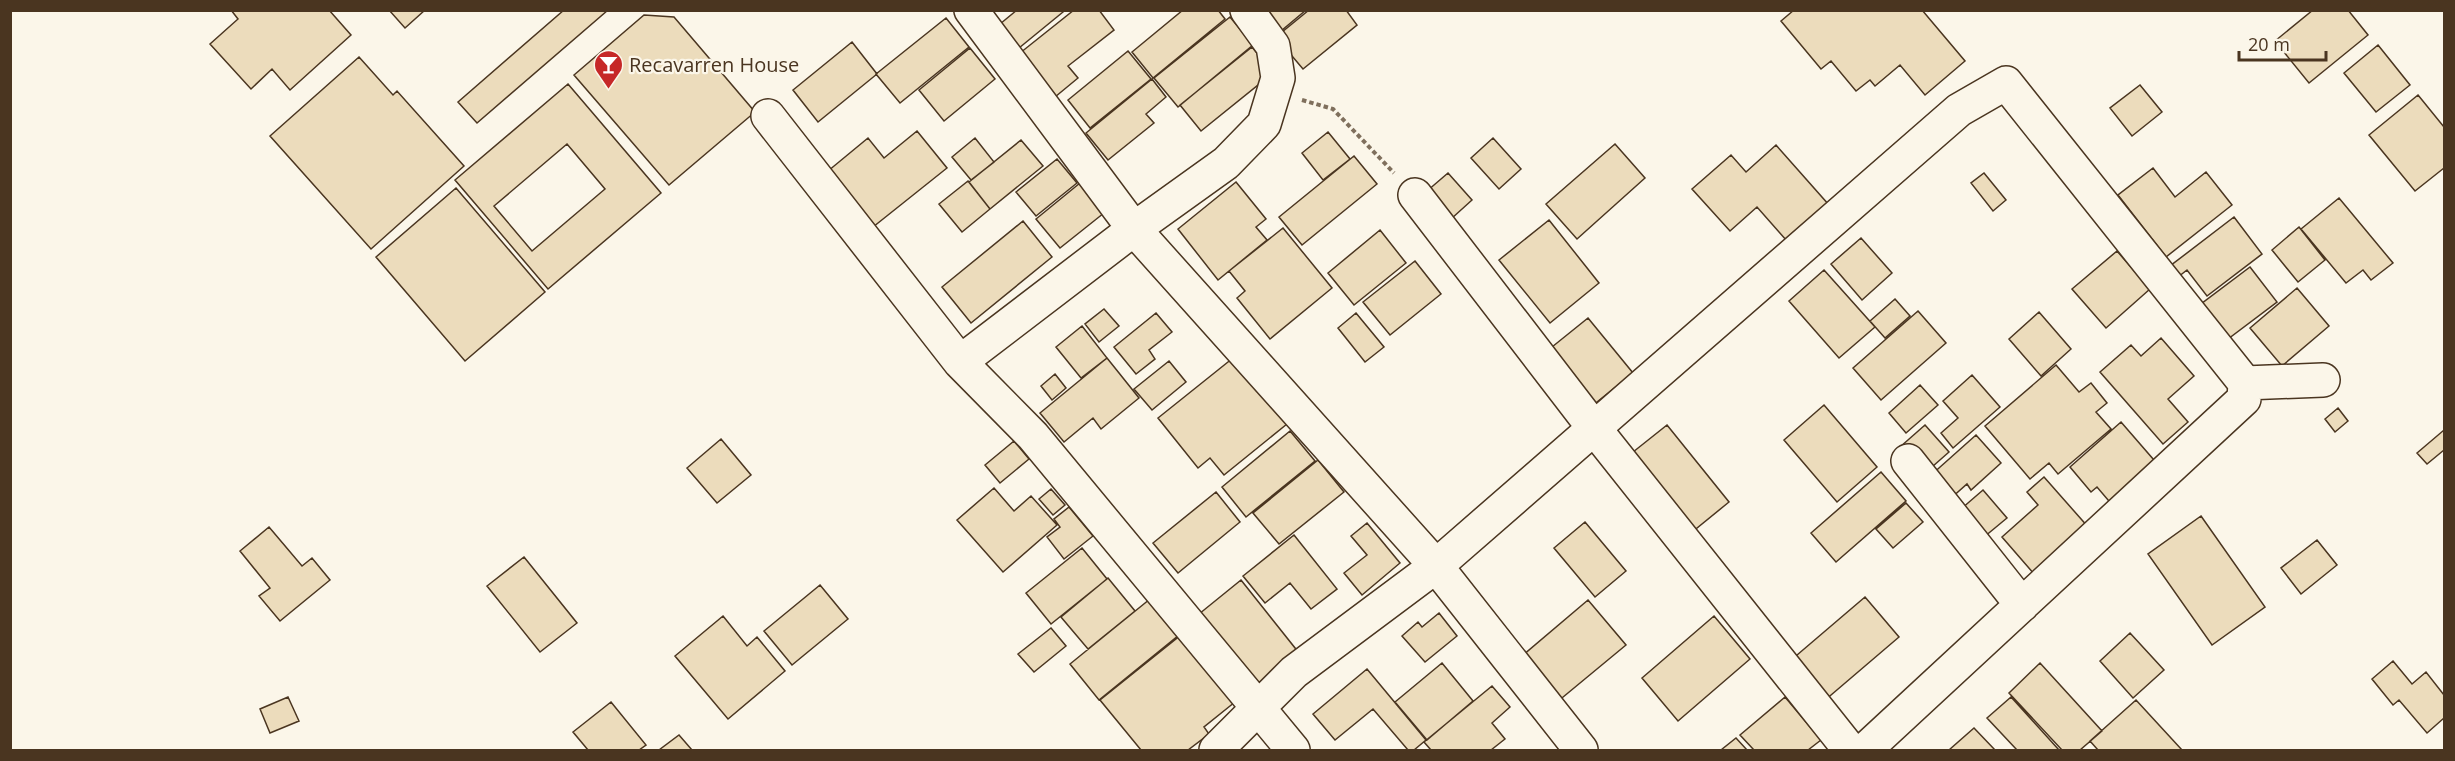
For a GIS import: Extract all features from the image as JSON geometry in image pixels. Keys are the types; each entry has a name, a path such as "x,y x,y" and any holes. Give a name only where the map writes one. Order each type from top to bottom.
{"street":[{"path":"971,10 1134,229 1436,566 1581,750"},
{"path":"960,362 1134,229 1226,163 1264,124 1278,78 1273,46 1247,10"},
{"path":"1216,750 1294,672 1436,566 1959,110 2006,83 2245,383 2244,399 1866,750"},
{"path":"768,116 960,362 1033,436 1293,750"},
{"path":"1415,195 1594,428 1850,750"},
{"path":"2245,383 2323,381"},
{"path":"1908,460 2022,604"}],"path":[{"path":"1273,93 1334,109 1415,195"}],"building":[{"path":"231,10 329,10 351,35 290,90 272,69 251,89 210,44 238,19"},
{"path":"389,10 425,10 405,28"},
{"path":"564,10 608,10 477,123 458,102"},
{"path":"1017,10 1061,10 1063,12 1019,48 1000,24"},
{"path":"1074,10 1099,10 1114,30 1068,66 1078,78 1055,97 1020,53"},
{"path":"1183,10 1218,10 1225,19 1153,78 1132,52"},
{"path":"1254,10 1306,10 1275,36"},
{"path":"1309,10 1346,10 1357,25 1303,69 1276,37"},
{"path":"1794,10 1922,10 1965,61 1925,95 1900,65 1875,86 1870,80 1856,91 1831,61 1821,69 1781,21"},
{"path":"2313,10 2348,10 2368,35 2309,83 2275,41"},
{"path":"644,15 674,17 755,112 669,185 574,75"},
{"path":"1230,17 1253,45 1178,107 1154,78"},
{"path":"946,18 969,47 900,103 876,74"},
{"path":"852,42 877,74 818,122 793,90"},
{"path":"2378,45 2410,85 2376,112 2344,73"},
{"path":"1252,47 1273,73 1201,131 1180,105"},
{"path":"970,48 995,79 944,121 919,90"},
{"path":"1128,51 1151,79 1090,128 1068,100"},
{"path":"359,57 393,95 397,91 464,166 371,249 270,136"},
{"path":"1152,79 1166,97 1146,114 1154,123 1108,160 1086,133"},
{"path":"568,84 661,193 548,289 455,180","holes":["567,144 605,189 532,251 494,206"]},
{"path":"2140,85 2162,112 2132,136 2110,108"},
{"path":"2418,95 2444,127 2444,168 2415,191 2369,135"},
{"path":"917,131 947,168 873,227 828,171 868,138 884,158"},
{"path":"1328,132 1350,159 1323,180 1302,153"},
{"path":"975,138 994,162 971,180 952,157"},
{"path":"1493,138 1521,169 1499,189 1471,158"},
{"path":"1021,140 1043,166 990,209 969,182"},
{"path":"1615,144 1645,178 1577,239 1546,204"},
{"path":"1776,145 1829,205 1787,241 1757,207 1730,231 1692,189 1731,155 1746,172"},
{"path":"1354,156 1377,184 1302,245 1279,217"},
{"path":"1057,159 1077,183 1036,216 1016,192"},
{"path":"2153,168 2175,197 2206,172 2232,205 2166,257 2118,195"},
{"path":"1448,173 1472,200 1451,219 1427,191"},
{"path":"1984,173 2006,200 1993,211 1971,183"},
{"path":"968,181 990,209 962,232 939,204"},
{"path":"1236,182 1266,219 1256,227 1267,240 1218,280 1178,229"},
{"path":"1080,183 1104,213 1060,248 1036,219"},
{"path":"456,188 545,292 465,361 376,257"},
{"path":"2339,198 2393,263 2371,280 2363,270 2346,283 2301,229"},
{"path":"2234,217 2262,254 2207,296 2187,270 2178,277 2170,266"},
{"path":"1549,220 1599,283 1550,323 1499,260"},
{"path":"1023,221 1052,257 971,323 942,287"},
{"path":"2299,227 2325,260 2298,282 2272,250"},
{"path":"1283,228 1332,288 1270,339 1237,298 1245,291 1229,271"},
{"path":"1380,230 1406,263 1354,305 1328,273"},
{"path":"1861,238 1892,273 1862,300 1831,264"},
{"path":"2117,251 2150,289 2106,328 2072,289"},
{"path":"1415,261 1441,294 1390,335 1363,302"},
{"path":"2250,267 2277,302 2224,342 2197,307"},
{"path":"1824,270 1875,327 1839,358 1789,301"},
{"path":"2297,288 2329,326 2282,366 2250,328"},
{"path":"1895,299 1910,316 1885,338 1870,321"},
{"path":"1104,309 1119,326 1099,342 1085,324"},
{"path":"1918,311 1946,343 1881,400 1853,368"},
{"path":"2039,312 2071,349 2041,376 2009,339"},
{"path":"1156,313 1172,332 1149,350 1155,359 1136,374 1114,347"},
{"path":"1356,313 1384,347 1365,362 1338,328"},
{"path":"1588,318 1633,373 1592,406 1547,351"},
{"path":"1082,326 1107,358 1081,378 1056,347"},
{"path":"2161,338 2194,376 2168,399 2188,422 2163,444 2100,372 2131,345 2141,356"},
{"path":"1107,358 1139,398 1101,429 1093,418 1064,442 1040,413"},
{"path":"1233,358 1287,424 1224,475 1210,458 1198,468 1158,418"},
{"path":"1169,361 1186,382 1152,410 1134,389"},
{"path":"2056,365 2079,392 2091,383 2107,403 2096,412 2111,429 2058,474 2049,463 2030,479 1985,426"},
{"path":"1055,374 1066,388 1052,400 1041,386"},
{"path":"1972,375 2000,407 1953,448 1941,433 1958,418 1943,401"},
{"path":"1920,385 1938,405 1906,433 1889,413"},
{"path":"1824,405 1877,467 1837,502 1784,440"},
{"path":"2338,408 2348,421 2335,432 2325,419"},
{"path":"2121,422 2160,467 2114,507 2097,487 2091,492 2070,467"},
{"path":"1667,425 1729,502 1686,537 1623,460"},
{"path":"1925,425 1949,452 1924,474 1900,447"},
{"path":"2444,430 2444,450 2427,464 2417,453"},
{"path":"1290,431 1315,461 1246,517 1222,487"},
{"path":"1976,435 2001,463 1971,490 1967,484 1950,499 1930,476"},
{"path":"721,439 751,475 717,503 687,468"},
{"path":"1014,441 1029,459 1000,483 985,465"},
{"path":"1318,460 1344,492 1279,544 1253,513"},
{"path":"1881,472 1906,501 1836,562 1811,533"},
{"path":"2044,477 2089,528 2035,575 2002,537 2038,505 2027,492"},
{"path":"994,488 1014,511 1031,496 1057,525 1003,572 957,520"},
{"path":"1051,489 1065,505 1053,515 1039,499"},
{"path":"1983,490 2007,518 1984,537 1961,509"},
{"path":"1216,492 1240,522 1178,573 1153,543"},
{"path":"1906,503 1923,522 1893,548 1876,529"},
{"path":"1069,507 1093,536 1064,559 1047,537 1060,527 1054,519"},
{"path":"2201,516 2265,607 2212,645 2148,554"},
{"path":"1585,522 1626,571 1595,597 1554,548"},
{"path":"1367,523 1400,563 1362,595 1344,573 1367,555 1351,536"},
{"path":"269,527 302,566 312,558 330,580 280,621 259,596 270,588 240,551"},
{"path":"1294,535 1337,589 1311,609 1290,583 1265,603 1243,576"},
{"path":"2317,540 2337,565 2301,594 2281,568"},
{"path":"1082,548 1107,579 1051,624 1026,593"},
{"path":"524,557 577,623 540,652 487,586"},
{"path":"1108,578 1135,611 1088,649 1061,617"},
{"path":"1241,580 1299,653 1258,686 1199,614"},
{"path":"820,585 848,619 792,665 764,631"},
{"path":"1865,597 1899,637 1824,701 1790,661"},
{"path":"1150,599 1179,635 1099,700 1070,664"},
{"path":"1588,600 1626,645 1551,707 1515,662"},
{"path":"1439,613 1457,636 1425,662 1402,636 1418,622 1422,627"},
{"path":"723,616 747,646 757,637 785,671 728,719 675,656"},
{"path":"1714,616 1750,659 1678,721 1642,678"},
{"path":"1051,628 1066,646 1034,672 1018,654"},
{"path":"2130,633 2164,670 2133,698 2100,661"},
{"path":"1181,635 1235,702 1204,727 1209,734 1188,750 1141,750 1100,700"},
{"path":"2393,661 2412,684 2426,672 2444,695 2444,718 2427,733 2399,700 2393,705 2372,679"},
{"path":"1442,663 1473,701 1427,740 1395,702"},
{"path":"2040,663 2102,731 2080,750 2062,750 2009,693"},
{"path":"1367,669 1426,740 1414,750 1408,750 1373,709 1335,740 1313,714"},
{"path":"1492,686 1510,707 1492,723 1505,739 1491,750 1431,750 1424,742"},
{"path":"288,697 299,721 270,733 260,709"},
{"path":"1785,697 1821,740 1808,750 1754,750 1740,735"},
{"path":"2011,697 2059,750 2017,750 1987,718"},
{"path":"2136,700 2182,750 2098,750 2090,741"},
{"path":"611,702 646,745 639,750 588,750 573,732"},
{"path":"1974,728 1995,750 1949,750"},
{"path":"679,735 692,750 659,750"},
{"path":"1736,738 1747,750 1721,750"}],"place":[{"name":"Recavarren House","path":"608,90"}]}
